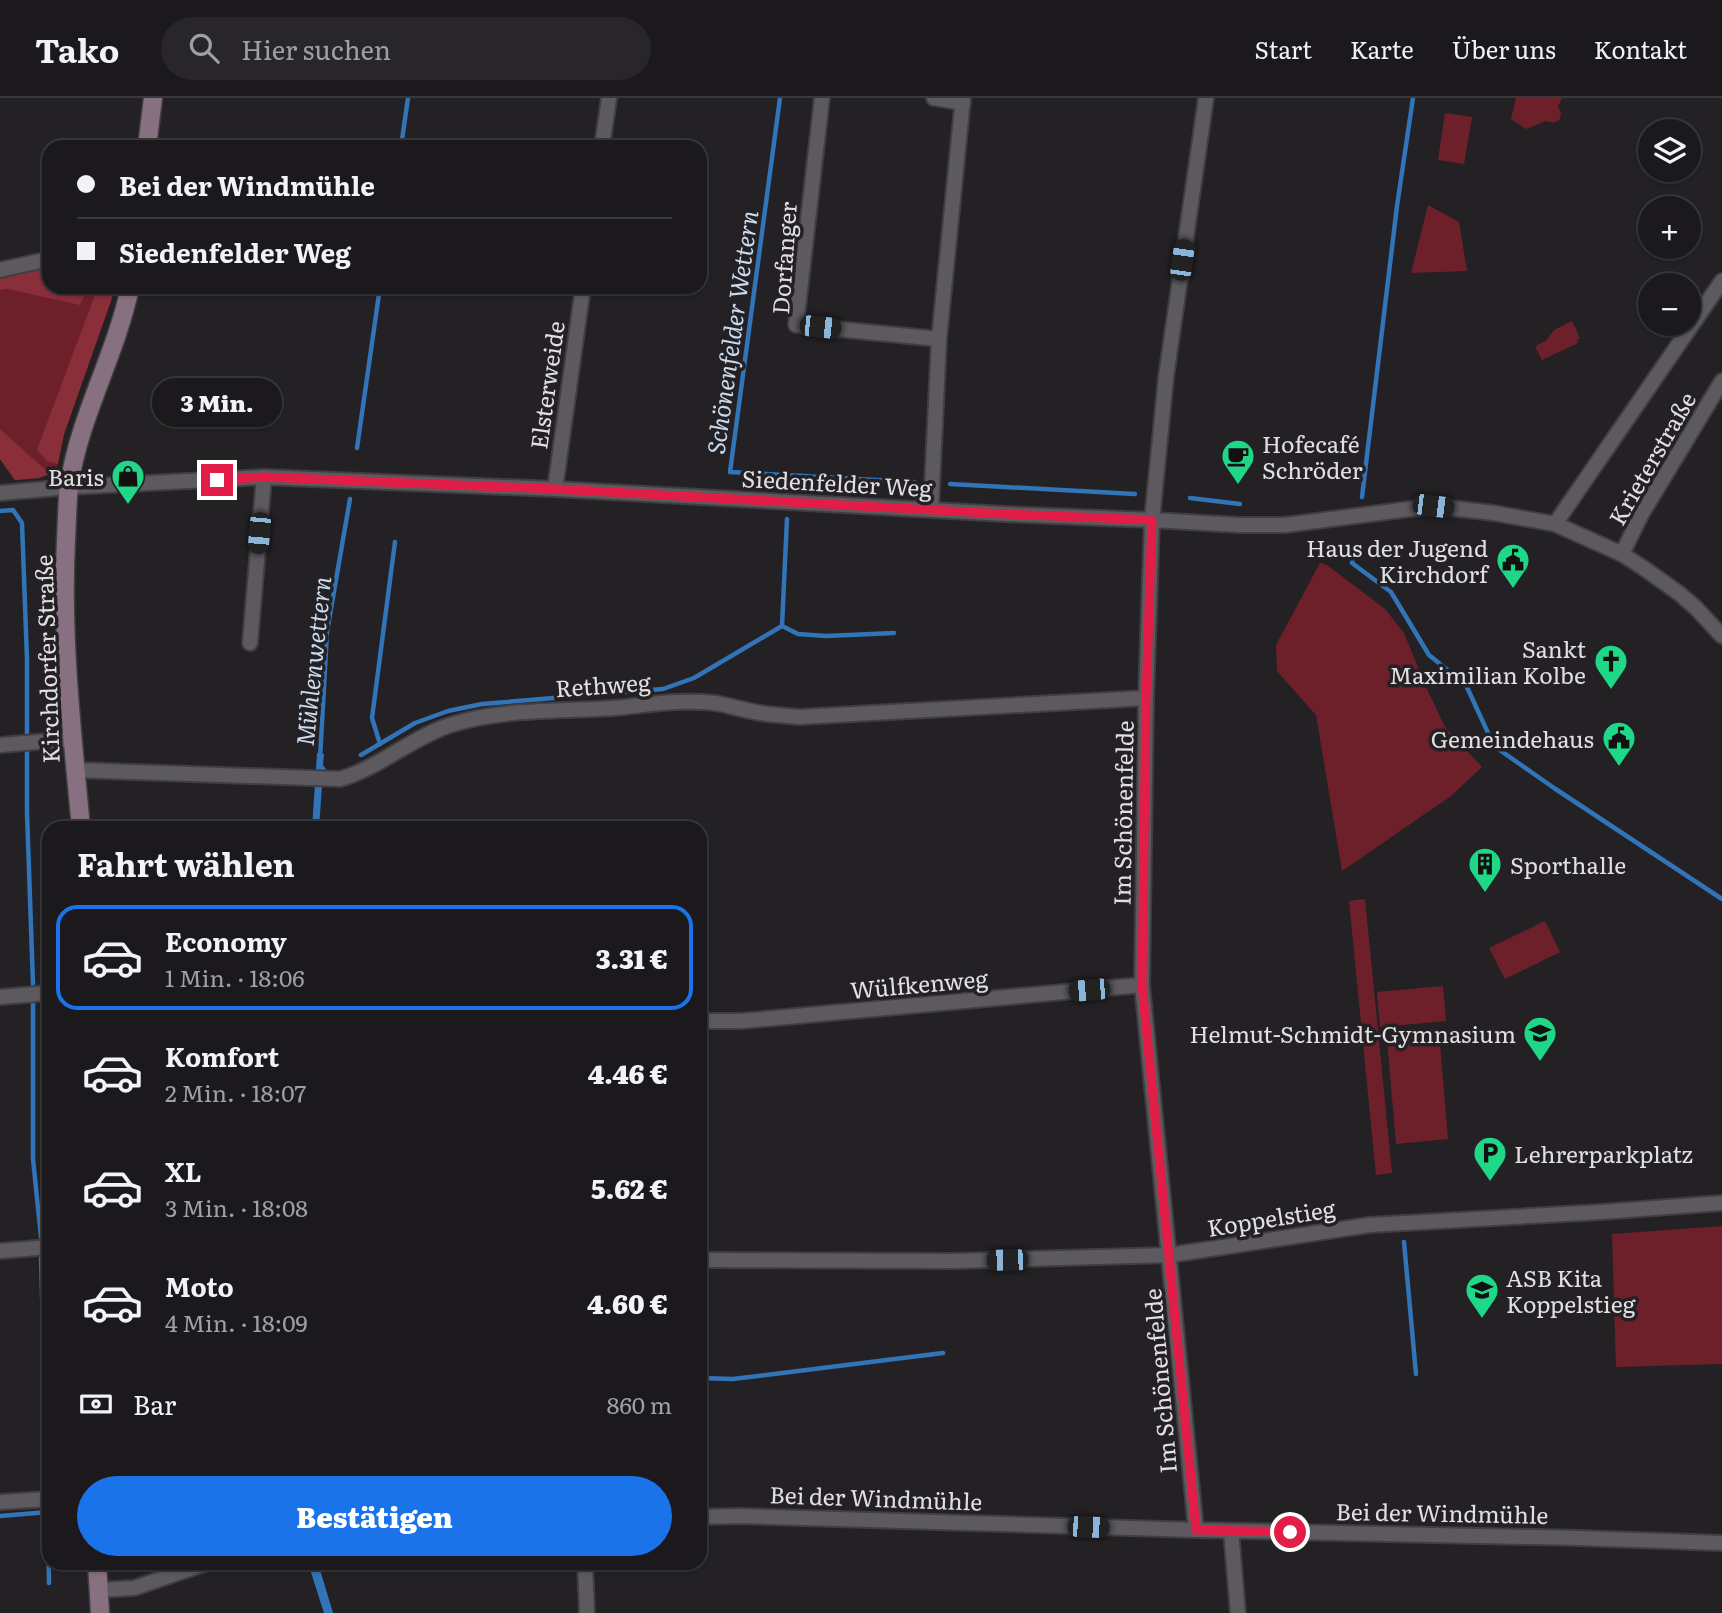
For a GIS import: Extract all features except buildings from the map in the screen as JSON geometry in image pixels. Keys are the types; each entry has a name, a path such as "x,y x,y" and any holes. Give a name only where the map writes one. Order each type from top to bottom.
{"street":[{"path":"148,140 153,98"},
{"path":"603,140 609,98"},
{"name":"Dorfanger","path":"822,98 796,325 939,340"},
{"path":"931,509 939,340 963,100 934,98"},
{"name":"Im Schönenfelde","path":"1196,1530 1142,985 1146,698 1152,520 1166,377 1206,98"},
{"path":"0,270 42,261"},
{"path":"1555,524 1722,281"},
{"name":"Kirchdorfer Straße","path":"80,821 64,608 69,487 75,455 118,333 128,294"},
{"name":"Elsterweide","path":"555,489 582,294"},
{"name":"Krieterstraße","path":"1722,381 1641,515 1622,554 1680,594 1722,636"},
{"path":"250,643 264,477"},
{"name":"Siedenfelder Weg","path":"0,493 264,477 555,489 1240,525 1285,525 1433,506 1555,524 1622,554"},
{"name":"Rethweg","path":"76,770 340,779 356,774 430,733 450,725 512,714 676,702 715,704 799,717 1146,698"},
{"path":"0,745 73,739"},
{"name":"Wülfkenweg","path":"707,1021 741,1021 1142,985"},
{"path":"0,997 42,994"},
{"name":"Koppelstieg","path":"707,1259 952,1261 1170,1255 1369,1225 1722,1203"},
{"path":"0,1251 42,1248"},
{"path":"0,1502 42,1499"},
{"name":"Bei der Windmühle","path":"707,1517 1722,1543"},
{"path":"1231,1531 1238,1613"},
{"path":"97,1570 100,1613"},
{"path":"98,1590 134,1588 187,1570"},
{"path":"585,1570 587,1613"}],"shaded area":[{"path":"1516,98 1562,98 1558,106 1560,119 1554,123 1546,121 1526,129 1511,119"},
{"path":"1445,113 1472,117 1464,164 1438,160"},
{"path":"1428,205 1459,222 1467,271 1411,273"},
{"path":"42,268 42,294 113,294 64,434 57,467 50,474 39,478 15,480 0,459 0,275"},
{"path":"42,268 42,294 85,294 80,305 8,289 0,290 0,275"},
{"path":"95,294 113,294 64,434 58,464 47,461 37,450"},
{"path":"1572,321 1580,338 1578,343 1542,360 1535,346 1546,341 1554,330"},
{"path":"0,429 50,474 15,480 0,459"},
{"path":"1320,563 1327,565 1385,609 1404,633 1445,727 1482,767 1451,796 1342,871 1316,715 1277,671 1276,645"},
{"path":"1365,899 1392,1173 1376,1175 1349,901"},
{"path":"1545,921 1560,952 1505,979 1489,948"},
{"path":"1443,986 1446,1021 1380,1027 1377,992"},
{"path":"1439,1034 1448,1139 1396,1144 1387,1039"},
{"path":"1722,1226 1722,1364 1616,1367 1612,1234"}],"water":[{"path":"317,753 324,754 323,765 326,769 323,772 320,821 312,821"},
{"path":"310,1570 320,1570 333,1613 324,1613"}],"waterway":[{"name":"Mühlenwettern","path":"402,140 408,98"},
{"name":"Schönenfelder Wettern","path":"780,98 730,472 914,482"},
{"path":"1362,497 1397,206 1413,98"},
{"name":"Mühlenwettern","path":"357,448 379,294"},
{"name":"Schönenfelder Wettern","path":"950,484 1135,494"},
{"name":"Schönenfelder Wettern","path":"1190,498 1240,504"},
{"name":"Mühlenwettern","path":"320,759 327,632 350,499"},
{"path":"0,511 13,510 22,523 27,733"},
{"path":"782,626 787,519"},
{"path":"380,744 372,718 395,542"},
{"name":"Schönenfelder Wettern","path":"1354,549 1352,563 1391,592 1429,655 1466,685 1494,746 1722,899"},
{"name":"Schönenfelder Wettern","path":"361,755 415,723 448,711 482,704 663,689 694,678 782,626 798,634 826,636 894,633"},
{"path":"27,751 33,984"},
{"path":"33,1002 33,1159 41,1237"},
{"path":"1404,1242 1416,1374"},
{"path":"41,1255 42,1294"},
{"path":"707,1378 733,1379 943,1353"},
{"path":"0,1516 42,1512"},
{"path":"49,1570 49,1583"}],"place":[{"name":"Hofecafé Schröder","path":"1238,486"},
{"name":"Baris","path":"128,506"},
{"name":"Haus der Jugend Kirchdorf","path":"1513,590"},
{"name":"Sankt Maximilian Kolbe","path":"1611,691"},
{"name":"Gemeindehaus","path":"1619,768"},
{"name":"Sporthalle","path":"1485,894"},
{"name":"Helmut-Schmidt-Gymnasium","path":"1540,1063"},
{"name":"Lehrerparkplatz","path":"1490,1183"},
{"name":"ASB Kita Koppelstieg","path":"1482,1320"}],"route":[{"path":"217,480 264,477 555,489 1152,520 1146,698 1142,985 1196,1530 1290,1532"}]}
